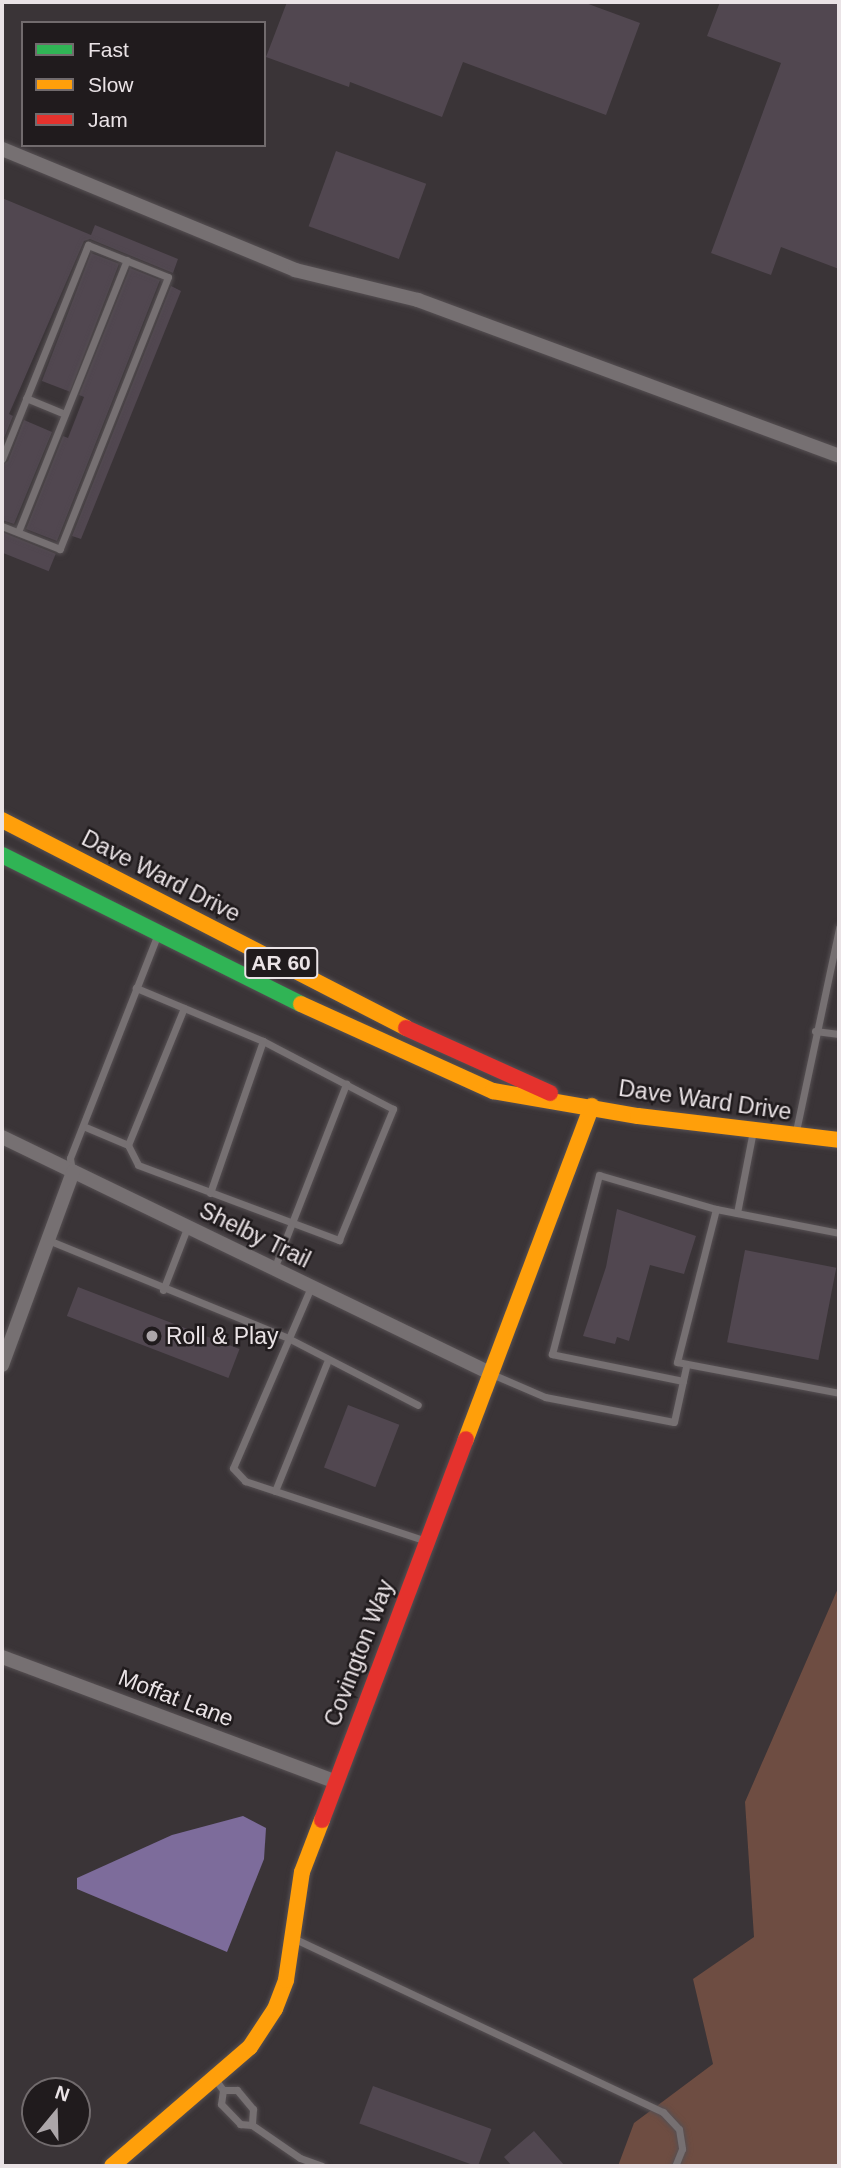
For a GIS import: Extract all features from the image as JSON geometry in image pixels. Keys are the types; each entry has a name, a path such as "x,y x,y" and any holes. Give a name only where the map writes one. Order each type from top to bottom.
{"main road":[{"name":"Dave Ward Drive","path":"2,820 404,1027 564,1100"},
{"name":"Dave Ward Drive","path":"2,855 378,1042 492,1091 753,1131 839,1140"},
{"name":"Covington Way","path":"113,2166 219,2084 250,2047 275,2009 292,1938 302,1872 592,1107"}],"street":[{"path":"2,149 295,270 418,300 839,456"},
{"name":"Shelby Trail","path":"2,1137 490,1373"},
{"path":"2,1365 73,1172"},
{"name":"Moffat Lane","path":"2,1657 334,1782"}],"lane":[{"path":"2,459 88,245 168,277 60,549 2,526"},
{"path":"18,532 127,260"},
{"path":"26,398 65,414"},
{"path":"796,1135 839,928"},
{"path":"73,1172 70,1158 159,933"},
{"path":"83,1126 128,1145 138,1165 291,1225 339,1240 393,1109 263,1041 136,988"},
{"path":"128,1145 184,1008"},
{"path":"816,1031 839,1034"},
{"path":"210,1193 263,1041"},
{"path":"274,1269 346,1084"},
{"path":"737,1213 753,1131"},
{"path":"683,1381 552,1354 599,1175 716,1209 839,1233"},
{"path":"716,1209 677,1362 687,1367 839,1394"},
{"path":"163,1290 187,1228"},
{"path":"48,1240 163,1290 288,1338 327,1362 418,1405"},
{"path":"311,1287 233,1468 245,1481 427,1542"},
{"path":"275,1491 327,1362"},
{"path":"490,1373 545,1397 674,1422 687,1367"},
{"path":"292,1938 663,2112 679,2129 682,2149 676,2166"},
{"path":"252,2125 253,2109 245,2099 237,2090 219,2084 221,2104 240,2124 252,2125 300,2158 322,2166"},
{"path":"297,2166 300,2158"}],"shaded area":[{"path":"839,1586 839,2166 618,2166 634,2123 713,2064 693,1979 754,1937 745,1802"},
{"path":"243,1816 266,1828 264,1859 227,1952 77,1889 77,1878 172,1835"}],"building":[{"path":"287,2 583,2 640,23 606,115 463,62 442,117 350,82 349,87 266,57"},
{"path":"720,2 839,2 839,269 781,247 771,275 711,253 781,63 707,36"},
{"path":"336,151 426,184 399,259 309,226"},
{"path":"2,198 91,235 95,225 178,259 173,273 90,239 84,241 9,414 13,416 2,443"},
{"path":"91,253 119,264 70,392 42,381"},
{"path":"130,268 160,280 57,541 26,529 63,436 68,438 84,397 79,395"},
{"path":"171,286 181,291 81,539 72,536"},
{"path":"24,420 52,432 14,524 2,520 2,465 8,461"},
{"path":"2,532 56,554 49,571 2,552"},
{"path":"617,1209 696,1236 684,1274 650,1265 629,1341 617,1337 615,1344 583,1336 606,1267"},
{"path":"745,1250 836,1268 818,1360 727,1342"},
{"path":"78,1287 240,1349 228,1378 67,1316"},
{"path":"348,1405 399,1425 375,1487 324,1468"},
{"path":"373,2086 491,2129 476,2166 359,2124"},
{"path":"534,2131 565,2166 512,2166 504,2157"}],"traffic: fast":[{"path":"2,855 301,1004"}],"traffic: slow":[{"path":"2,820 406,1028"},
{"path":"301,1004 493,1091 638,1116 839,1140"},
{"path":"466,1439 592,1106"},
{"path":"112,2166 250,2047 275,2009 286,1980 302,1872 322,1820"}],"traffic: jam":[{"path":"406,1028 550,1093"},
{"path":"322,1820 466,1439"}],"place":[{"name":"Roll & Play","path":"152,1336"}]}
